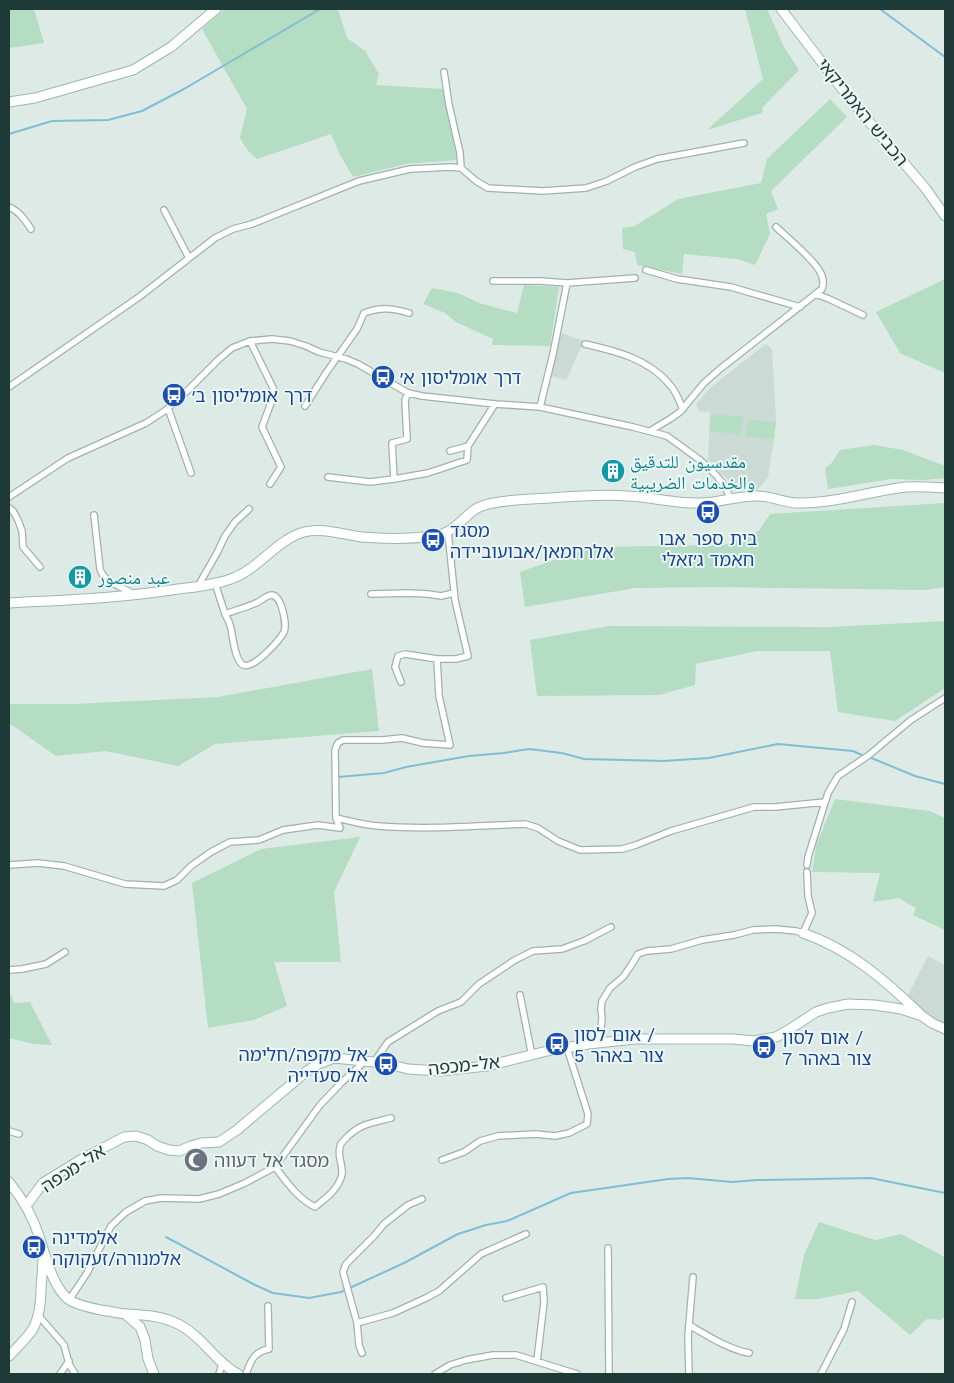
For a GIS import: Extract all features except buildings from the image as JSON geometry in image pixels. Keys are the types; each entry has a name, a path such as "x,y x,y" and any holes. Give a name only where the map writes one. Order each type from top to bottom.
{"street":[{"path":"9,102 35,98 133,70 171,47 216,9"},
{"name":"הכביש האמריקאי","path":"781,9 849,98 926,189 945,216"},
{"path":"444,72 448,105 460,153 461,168"},
{"path":"9,388 140,297 215,238 233,229 252,224 359,181 410,169 451,167 461,168 476,181 488,188 543,191 571,189 595,186 635,167 657,160 744,143"},
{"path":"9,207 22,217 31,229"},
{"path":"164,210 189,258"},
{"path":"650,431 683,409 704,383 720,369 822,289 823,284 819,270 776,227"},
{"path":"646,270 677,279 732,287 800,307"},
{"path":"493,281 567,283 635,278"},
{"path":"540,407 567,283"},
{"path":"816,294 863,315"},
{"path":"305,406 357,329 364,313 375,309 392,309 409,313"},
{"path":"9,497 68,458 146,423 168,408 218,358 232,348 250,341 272,339 290,341 358,364 408,393 495,404 540,407 668,436 700,460 716,475 731,499"},
{"path":"250,341 275,392 262,427 281,467 270,484"},
{"path":"584,344 615,351 636,359 659,373 672,386 683,409"},
{"path":"394,479 392,443 407,439 405,400 408,393"},
{"path":"328,477 370,482 428,473 466,460 468,446 495,404"},
{"path":"168,408 191,473"},
{"path":"450,451 468,446"},
{"path":"9,603 135,595 215,583 248,572 277,548 304,532 320,530 381,538 438,536 448,532 476,509 508,500 601,495 629,496 700,504 755,495 800,504 908,487 945,488"},
{"path":"9,508 13,511 22,531 23,547 40,567"},
{"path":"198,586 225,536 235,522 249,509"},
{"path":"94,515 102,576 135,595"},
{"path":"401,682 395,667 398,656 405,654 436,660 468,656 454,593 448,532"},
{"path":"215,583 225,614 230,625 237,658 242,664 248,665 270,651 284,632 285,624 282,607 278,598 272,595 255,604 225,614"},
{"path":"371,594 408,593 440,596 454,593"},
{"path":"9,865 38,863 64,866 125,884 164,886 177,880 191,866 211,852 230,842 259,840 283,830 318,825 340,828 336,818 335,750 338,742 343,740 402,738 423,743 450,745 439,696 436,660"},
{"path":"803,933 812,913 808,896 808,857 828,793 838,776 869,755 911,720 945,698"},
{"path":"336,818 370,825 425,828 525,824 538,828 558,841 580,850 599,850 622,849 671,831 754,807 825,802"},
{"path":"69,1300 87,1273 111,1226 126,1212 145,1201 161,1198 199,1199 219,1194 275,1167 320,1105 341,1083 369,1062 388,1042 438,1011 461,1002 479,984 515,960 533,951 562,949 584,941 611,927"},
{"path":"597,1043 601,1028 602,1001 610,988 630,967 638,954 647,951 671,949 702,940 753,930 776,928 814,936 864,964 922,1016"},
{"path":"9,970 46,964 65,952"},
{"path":"520,995 532,1056"},
{"name":"אל-מכפה","path":"26,1206 43,1183 76,1162 124,1137 136,1136 148,1140 157,1146 179,1151 191,1146 219,1142 237,1130 318,1064 334,1058 384,1063 408,1069 440,1070 487,1066 547,1051 635,1039 734,1039 754,1041 776,1037 816,1012 848,1004 900,1009 922,1016 945,1029"},
{"path":"442,1160 464,1152 480,1141 498,1136 536,1134 555,1136 569,1134 587,1124 588,1114 567,1048"},
{"path":"275,1167 296,1194 315,1207 338,1184 342,1174 339,1149 341,1144 352,1132 364,1124 391,1118"},
{"path":"9,1131 18,1134"},
{"path":"9,1182 12,1191 26,1206 52,1274 60,1290 69,1300 90,1307 125,1314 165,1318 181,1325 197,1337 222,1364 238,1374"},
{"path":"362,1353 359,1345 357,1323 343,1272 346,1264 384,1224 408,1206 422,1199"},
{"path":"357,1323 393,1313 426,1298 439,1291 481,1254 526,1234"},
{"path":"9,1356 34,1327 38,1315 43,1264 40,1240"},
{"path":"608,1248 609,1374"},
{"path":"689,1374 689,1325 693,1277"},
{"path":"506,1298 543,1286 544,1302 537,1361"},
{"path":"821,1374 844,1329 852,1302"},
{"path":"246,1374 257,1353 270,1348 268,1306"},
{"path":"125,1314 140,1327 146,1340 148,1360 154,1374"},
{"path":"38,1315 64,1345 75,1374"},
{"path":"689,1325 730,1347 749,1353"},
{"path":"435,1374 450,1365 493,1355 516,1355 577,1374"},
{"path":"60,1374 69,1361"},
{"path":"219,1374 222,1364"}],"shaded area":[{"path":"561,333 584,341 566,380 550,376"},
{"path":"766,344 772,349 776,418 768,477 756,491 728,480 708,460 710,412 699,411 696,404 712,386"},
{"path":"928,956 945,965 945,1025 924,1015 907,997"}],"green space":[{"path":"9,9 34,9 44,43 9,48"},
{"path":"225,9 338,9 347,38 365,51 379,74 376,85 443,89 457,160 406,164 353,177 340,155 331,134 257,159 248,151 240,138 247,109 202,29"},
{"path":"745,9 767,9 784,47 799,70 763,107 762,113 707,130 763,79"},
{"path":"830,99 847,117 771,191 778,209 766,214 770,234 755,265 738,259 684,254 682,274 637,265 635,252 623,249 622,228 635,226 678,199 761,183 767,159"},
{"path":"945,279 945,373 900,353 876,312"},
{"path":"524,285 559,287 550,346 492,345 493,339 456,322 445,313 423,304 432,288 458,293 479,303 517,313"},
{"path":"712,414 743,417 741,435 710,431"},
{"path":"748,420 776,422 774,439 746,437"},
{"path":"874,445 903,450 945,466 945,478 924,480 891,479 828,489 825,468 841,450"},
{"path":"945,503 945,587 926,590 716,587 635,588 525,607 520,572 591,547 724,545 759,531 770,514"},
{"path":"945,621 945,688 895,721 838,712 830,651 757,651 696,664 695,685 659,695 537,696 530,640 609,626 832,627"},
{"path":"372,669 379,731 215,744 178,766 106,751 56,756 9,723 9,704 73,704 218,697"},
{"path":"835,799 929,811 945,818 945,930 913,915 916,908 898,898 873,902 880,873 812,872 816,846"},
{"path":"360,837 334,892 341,962 274,962 287,1006 254,1020 208,1028 192,883 261,849"},
{"path":"9,995 11,995 14,1003 30,1002 52,1045 33,1044 9,1038"},
{"path":"819,1222 875,1240 901,1234 945,1257 945,1316 941,1320 927,1319 910,1335 858,1291 817,1299 795,1299 804,1255"}],"waterway":[{"path":"9,134 52,121 108,120 142,111 184,89 320,9"},
{"path":"880,9 945,57"},
{"path":"338,777 384,773 406,767 469,756 529,749 562,753 584,759 664,761 709,758 778,744 853,751 864,756"},
{"path":"869,757 915,776 945,784"},
{"path":"166,1237 273,1293 309,1298 341,1292 404,1263 458,1234 486,1225 507,1221 571,1193 668,1179 688,1178 732,1182 871,1178 945,1193"}],"place":[{"name":"דרך אומליסון א׳","path":"383,377"},
{"name":"דרך אומליסון ב׳","path":"174,395"},
{"name":"مقدسيون للتدقيق والخدمات الضريبية","path":"613,471"},
{"name":"בית ספר אבו חאמד ג׳זאלי","path":"708,512"},
{"name":"מסגד אלרחמאן/אבועוביידה","path":"433,540"},
{"name":"عبد منصور","path":"80,577"},
{"name":"אום לסון / צור באהר 5","path":"557,1044"},
{"name":"אום לסון / צור באהר 7","path":"764,1047"},
{"name":"אל מקפה/חלימה אל סעדייה","path":"386,1064"},
{"name":"מסגד אל דעווה","path":"196,1160"},
{"name":"אלמדינה אלמנורה/זעקוקה","path":"34,1247"}]}
